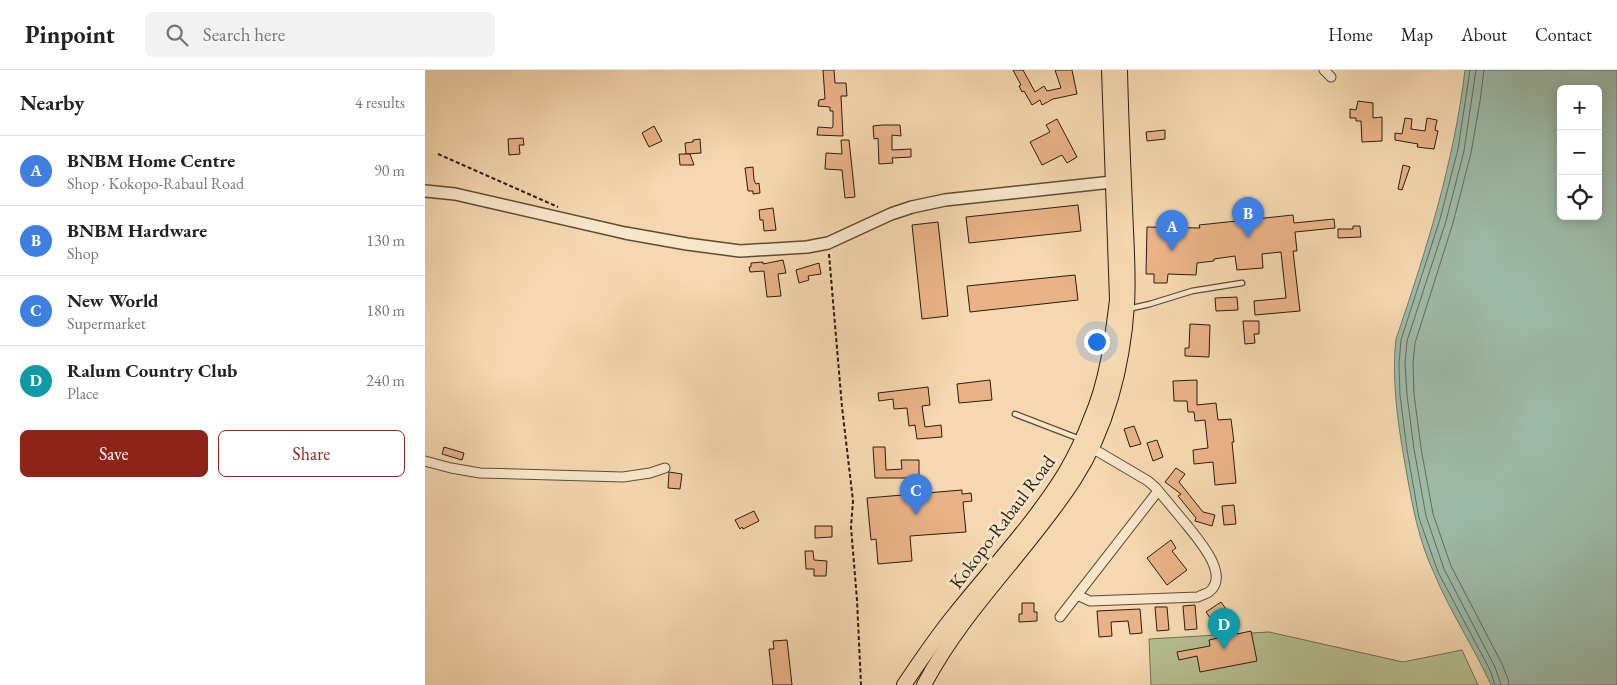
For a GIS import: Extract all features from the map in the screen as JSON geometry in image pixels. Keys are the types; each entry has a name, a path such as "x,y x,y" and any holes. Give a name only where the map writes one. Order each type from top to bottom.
{"main road":[{"name":"Kokopo-Rabaul Road","path":"904,685 953,616 1048,498 1087,444 1092,418 1101,391 1117,300 1109,70"},
{"name":"Kokopo-Rabaul Road","path":"924,685 933,667 963,624 1075,479 1087,444 1111,395 1119,370 1126,310 1127,261 1120,70"}],"street":[{"path":"1324,70 1331,77"},
{"path":"425,191 455,194 625,233 740,251 807,247 828,243 891,214 919,205 945,200 1112,182"},
{"path":"1077,595 1090,601 1198,596 1209,593 1216,579 1209,553 1158,490 1148,480 1087,444"},
{"path":"425,461 480,473 623,477 650,473 665,468"},
{"path":"1059,617 1158,490"}],"lane":[{"path":"1126,310 1192,291 1242,283"},
{"path":"1015,414 1087,444"}],"path":[{"path":"438,154 559,207"},
{"path":"828,243 841,407 853,501 851,527 861,685"}],"green space":[{"path":"1269,632 1403,662 1462,650 1478,685 1151,685 1149,639"}],"water":[{"path":"1465,70 1617,70 1617,685 1491,685 1440,587 1424,549 1412,500 1399,424 1394,373 1396,339 1438,206 1454,139"}],"building":[{"path":"823,70 834,70 835,83 846,83 847,96 841,96 843,136 817,135 818,127 832,128 833,126 833,111 830,111 830,107 818,106 819,100 825,99"},
{"path":"1013,70 1023,70 1035,92 1044,86 1047,91 1061,88 1055,70 1072,70 1077,94 1053,99 1042,105 1040,100 1032,105 1024,91 1022,92 1019,86 1021,85"},
{"path":"1358,101 1373,103 1373,118 1382,117 1382,141 1362,142 1361,121 1356,121 1356,118 1350,118 1350,109 1356,110"},
{"path":"1405,118 1412,119 1411,129 1425,131 1427,118 1437,120 1435,130 1438,131 1434,149 1417,147 1418,144 1395,140 1395,133 1402,134"},
{"path":"1057,119 1077,157 1067,163 1062,155 1042,165 1030,142 1050,132 1046,125"},
{"path":"900,125 901,136 892,135 892,150 911,149 911,157 892,158 893,163 879,164 878,138 874,139 873,126"},
{"path":"654,126 662,141 649,147 642,133"},
{"path":"1165,130 1165,139 1147,141 1146,132"},
{"path":"523,138 524,145 519,145 520,154 509,155 508,139"},
{"path":"700,139 701,153 686,154 685,143"},
{"path":"841,140 849,140 855,197 845,198 842,170 825,169 826,153 842,154"},
{"path":"679,154 690,154 694,165 680,165"},
{"path":"1403,165 1410,167 1402,190 1398,189"},
{"path":"753,167 754,180 756,184 759,183 760,193 753,194 753,191 748,191 745,168"},
{"path":"1078,205 1081,231 969,243 966,217"},
{"path":"773,208 776,230 764,231 763,220 760,220 759,210"},
{"path":"1293,215 1294,223 1334,219 1335,228 1295,232 1297,251 1293,251 1300,311 1255,315 1254,301 1286,298 1281,252 1262,254 1263,268 1237,270 1235,256 1197,263 1196,275 1168,274 1167,283 1154,283 1154,274 1146,274 1147,227 1200,228 1199,225"},
{"path":"938,222 948,316 922,319 912,225"},
{"path":"1353,226 1360,226 1361,237 1338,238 1338,229 1353,229"},
{"path":"783,260 786,273 778,274 781,296 767,297 764,271 750,272 749,267 751,267 751,263 763,262 763,264"},
{"path":"819,263 821,274 808,276 809,280 799,283 796,270"},
{"path":"1075,275 1078,300 970,312 967,286"},
{"path":"1237,297 1238,310 1216,311 1215,298"},
{"path":"1243,321 1259,321 1259,334 1254,334 1255,343 1245,344"},
{"path":"1190,324 1210,325 1209,357 1185,356 1185,348 1189,348"},
{"path":"990,380 992,400 959,403 957,384"},
{"path":"1197,380 1197,405 1216,403 1218,420 1231,419 1236,483 1215,485 1213,462 1194,464 1193,450 1208,448 1205,420 1195,421 1194,412 1188,412 1187,401 1174,401 1173,381"},
{"path":"928,387 930,405 922,406 925,427 941,425 942,437 917,439 915,425 909,426 907,408 894,409 893,399 879,401 878,393"},
{"path":"1134,426 1141,444 1130,447 1124,429"},
{"path":"1157,440 1163,457 1153,461 1147,443"},
{"path":"444,447 464,453 462,460 442,454"},
{"path":"873,447 885,447 886,470 902,469 901,460 919,460 919,478 875,478"},
{"path":"1176,468 1185,474 1179,482 1203,512 1215,515 1212,526 1195,521 1196,518 1178,496 1181,494 1165,482"},
{"path":"669,472 682,474 680,489 668,488"},
{"path":"962,490 962,494 971,493 972,501 963,502 966,532 910,536 912,561 878,564 876,539 871,540 867,498"},
{"path":"1234,505 1236,524 1224,525 1222,506"},
{"path":"754,511 759,521 740,529 735,520"},
{"path":"815,526 832,526 832,537 815,538"},
{"path":"1171,540 1176,548 1172,551 1187,570 1167,585 1147,558"},
{"path":"805,551 813,551 814,560 827,561 826,576 814,576 814,569 806,569"},
{"path":"1221,602 1228,612 1223,615 1237,634 1251,631 1257,661 1200,672 1197,656 1179,660 1177,652 1210,646 1209,640 1223,637 1206,612"},
{"path":"1022,603 1034,603 1037,621 1019,622 1019,614 1022,614"},
{"path":"1195,605 1197,629 1185,630 1183,606"},
{"path":"1155,607 1167,607 1169,630 1157,631"},
{"path":"1140,609 1142,633 1130,634 1128,621 1111,622 1112,636 1099,637 1097,611"},
{"path":"787,640 792,685 773,685 769,649 774,649 773,641"}],"place":[{"name":"BNBM Hardware","path":"1248,238"},
{"name":"BNBM Home Centre","path":"1172,251"},
{"name":"New World","path":"916,515"},
{"name":"Ralum Country Club","path":"1224,649"}]}
